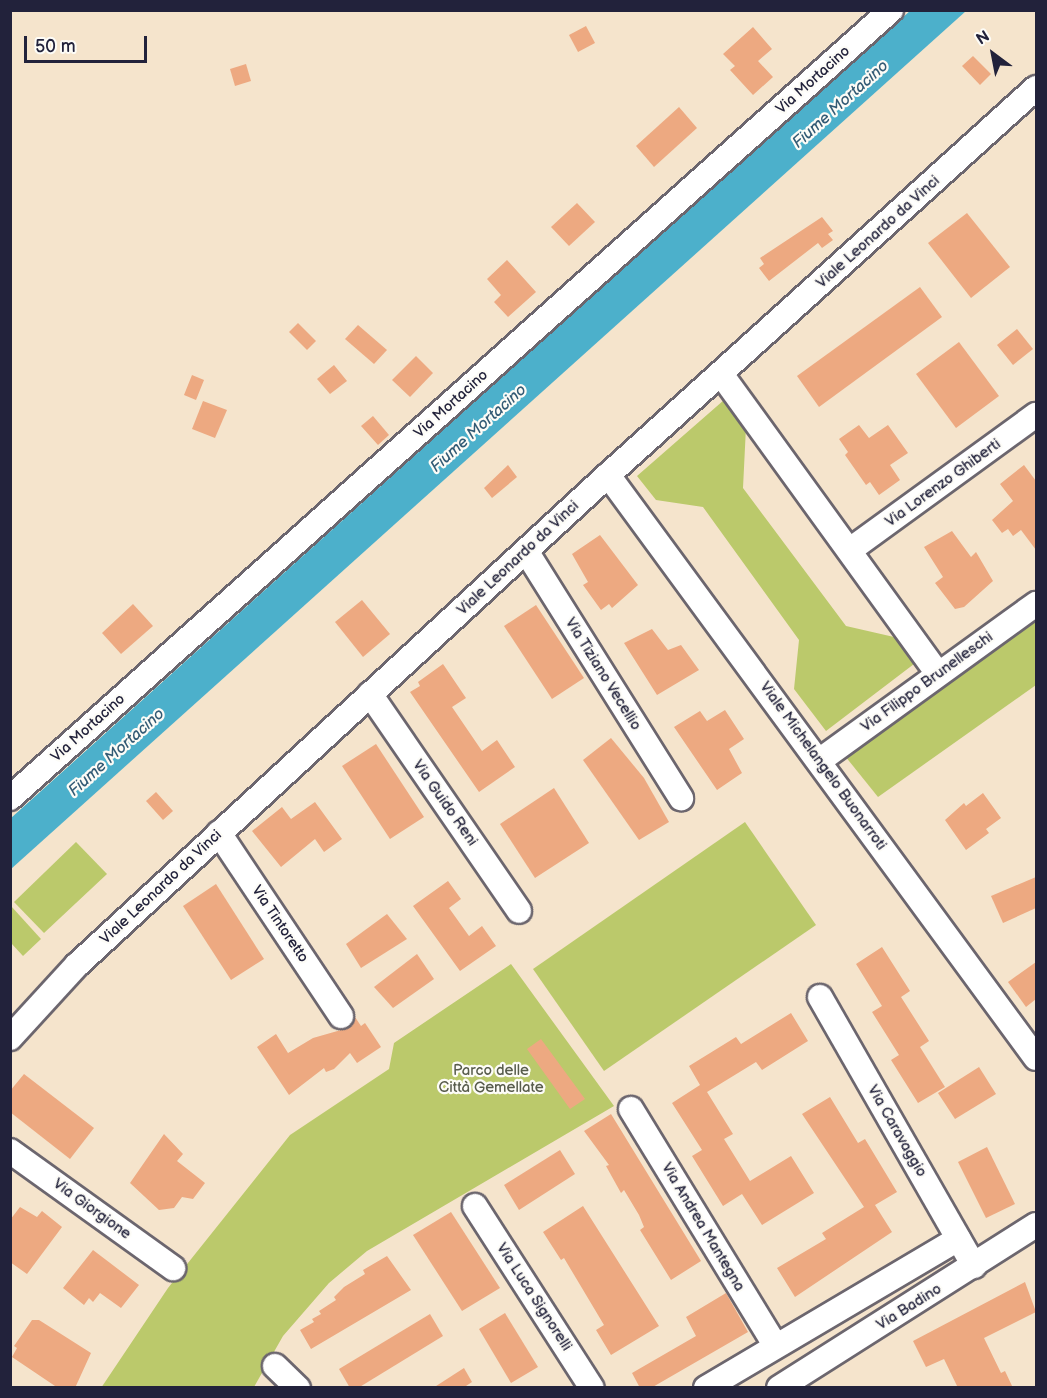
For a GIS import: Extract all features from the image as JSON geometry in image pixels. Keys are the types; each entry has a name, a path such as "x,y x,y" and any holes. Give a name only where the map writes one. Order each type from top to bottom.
{"street":[{"name":"Via Mortacino","path":"10,798 891,10"},
{"name":"Viale Leonardo da Vinci","path":"10,1038 77,965 219,833 608,475 1036,88"},
{"path":"721,374 938,674"},
{"name":"Via Lorenzo Ghiberti","path":"850,550 1036,415"},
{"name":"Viale Michelangelo Buonarroti","path":"608,475 1036,1058"},
{"name":"Via Tiziano Vecellio","path":"525,551 681,798"},
{"name":"Via Filippo Brunelleschi","path":"819,761 1036,604"},
{"name":"Via Guido Reni","path":"370,694 519,911"},
{"name":"Via Tintoretto","path":"219,833 340,1016"},
{"name":"Via Caravaggio","path":"820,997 974,1266"},
{"name":"Via Andrea Mantegna","path":"631,1109 776,1345"},
{"name":"Via Giorgione","path":"10,1151 173,1268"},
{"name":"Via Luca Signorelli","path":"475,1206 592,1388"},
{"name":"Via Badino","path":"779,1388 1036,1225"},
{"path":"706,1388 958,1239"},
{"path":"275,1366 298,1388"}],"green space":[{"path":"724,400 746,427 743,488 846,626 894,637 914,664 826,731 794,689 799,640 703,507 656,500 637,476"},
{"path":"1036,616 1036,685 878,797 845,756"},
{"path":"745,822 816,925 604,1071 533,969"},
{"path":"76,842 107,874 44,933 14,902"},
{"path":"11,906 41,939 23,956 11,943"},
{"name":"Parco delle Città Gemellate","path":"511,964 614,1106 367,1251 329,1283 283,1336 254,1387 101,1388 168,1288 290,1135 389,1069 394,1043"}],"water":[{"name":"Fiume Mortacino","path":"911,10 966,11 11,869 11,818"}],"building":[{"path":"586,26 595,43 578,52 569,35"},
{"path":"753,27 772,49 758,61 773,77 753,95 730,70 735,66 723,54"},
{"path":"973,56 991,74 980,85 962,66"},
{"path":"246,64 251,81 235,86 230,69"},
{"path":"679,107 697,128 654,167 636,146"},
{"path":"577,203 595,222 569,246 551,227"},
{"path":"967,213 1010,267 971,298 928,243"},
{"path":"822,217 833,231 828,234 833,240 822,248 818,243 769,281 759,268 764,264 760,258"},
{"path":"507,260 536,292 508,317 494,302 501,295 487,279"},
{"path":"920,287 942,317 819,407 797,376"},
{"path":"298,323 316,341 307,350 289,332"},
{"path":"358,325 387,350 374,364 345,339"},
{"path":"1017,329 1033,349 1013,365 997,345"},
{"path":"959,342 999,396 956,428 916,374"},
{"path":"416,356 433,373 410,397 392,380"},
{"path":"334,365 347,381 330,394 317,379"},
{"path":"192,375 204,380 196,400 184,395"},
{"path":"203,401 227,410 215,438 192,429"},
{"path":"373,416 389,435 378,445 361,426"},
{"path":"859,425 869,438 888,425 908,453 890,465 900,480 879,495 870,482 866,485 845,455 848,452 839,439"},
{"path":"508,465 517,477 492,498 484,488"},
{"path":"1024,465 1036,481 1036,550 1021,530 1013,536 1008,529 1002,533 992,520 1013,501 1000,484"},
{"path":"952,531 971,557 976,552 993,581 964,607 955,609 935,583 943,577 924,547"},
{"path":"600,535 638,585 612,608 609,604 601,610 583,585 588,582 572,554"},
{"path":"362,600 390,634 363,657 335,622"},
{"path":"133,604 153,626 121,654 102,633"},
{"path":"536,605 584,678 552,699 504,626"},
{"path":"652,629 668,650 681,645 699,670 657,695 624,643"},
{"path":"443,664 466,698 452,707 482,751 497,740 515,767 479,792 410,692 420,686 418,682"},
{"path":"725,710 744,739 729,749 742,773 717,790 674,727 700,711 707,721"},
{"path":"611,738 644,778 669,822 639,840 583,760"},
{"path":"376,744 424,817 390,839 342,766"},
{"path":"554,788 589,843 535,878 500,824"},
{"path":"156,792 173,811 163,820 146,801"},
{"path":"983,793 1001,818 986,829 989,833 966,850 945,820 964,803 966,806"},
{"path":"315,802 342,839 324,852 315,839 281,867 252,831 282,807 291,819"},
{"path":"1036,877 1036,908 1003,923 991,896"},
{"path":"448,881 461,899 449,908 469,936 482,926 496,946 460,971 413,906"},
{"path":"216,884 264,959 231,980 183,906"},
{"path":"387,914 407,939 361,968 346,944"},
{"path":"882,947 910,991 901,997 929,1041 920,1047 945,1087 918,1103 891,1060 899,1055 872,1012 882,1006 856,964"},
{"path":"417,954 434,979 393,1008 374,987"},
{"path":"1036,962 1036,999 1026,1007 1008,982"},
{"path":"791,1013 808,1041 762,1070 756,1062 707,1092 733,1134 724,1139 750,1181 791,1156 814,1193 762,1225 742,1194 723,1206 692,1156 702,1150 672,1103 700,1085 689,1066 736,1037 741,1044"},
{"path":"355,1017 361,1026 365,1023 381,1047 357,1063 350,1053 334,1069 326,1072 324,1068 289,1095 257,1047 276,1034 288,1053 313,1038 348,1028"},
{"path":"541,1039 585,1099 570,1109 527,1049"},
{"path":"979,1067 996,1094 955,1119 938,1093"},
{"path":"24,1074 94,1128 70,1159 10,1112 10,1091"},
{"path":"830,1097 858,1143 865,1139 897,1192 875,1205 892,1232 795,1297 777,1268 826,1239 822,1233 864,1207 802,1114"},
{"path":"611,1114 701,1261 671,1280 640,1230 644,1227 639,1215 624,1190 621,1193 606,1166 609,1165 584,1131"},
{"path":"164,1134 183,1154 177,1161 205,1183 193,1199 182,1197 174,1208 159,1210 130,1183"},
{"path":"987,1147 1015,1204 986,1218 958,1162"},
{"path":"560,1150 575,1174 519,1210 504,1185"},
{"path":"583,1206 659,1326 611,1355 596,1330 604,1325 564,1258 561,1260 543,1232"},
{"path":"20,1207 37,1217 42,1211 62,1227 27,1274 10,1262 10,1220"},
{"path":"451,1212 500,1288 462,1311 413,1235"},
{"path":"93,1250 139,1285 121,1308 100,1293 93,1302 89,1298 84,1305 63,1288"},
{"path":"387,1256 411,1290 311,1349 300,1330 314,1322 312,1319 321,1314 319,1311 336,1300 334,1297 344,1287 365,1274 363,1270"},
{"path":"1025,1282 1036,1312 984,1338 1001,1373 1005,1371 1013,1388 958,1388 944,1359 926,1367 913,1341"},
{"path":"726,1293 748,1332 651,1388 640,1388 632,1373 696,1336 686,1317"},
{"path":"505,1313 538,1367 511,1383 479,1329"},
{"path":"430,1314 443,1336 358,1388 350,1388 339,1369"},
{"path":"32,1320 39,1320 91,1353 75,1388 58,1388 12,1357 17,1348 14,1346"},
{"path":"464,1368 472,1382 463,1388 433,1388"}]}
